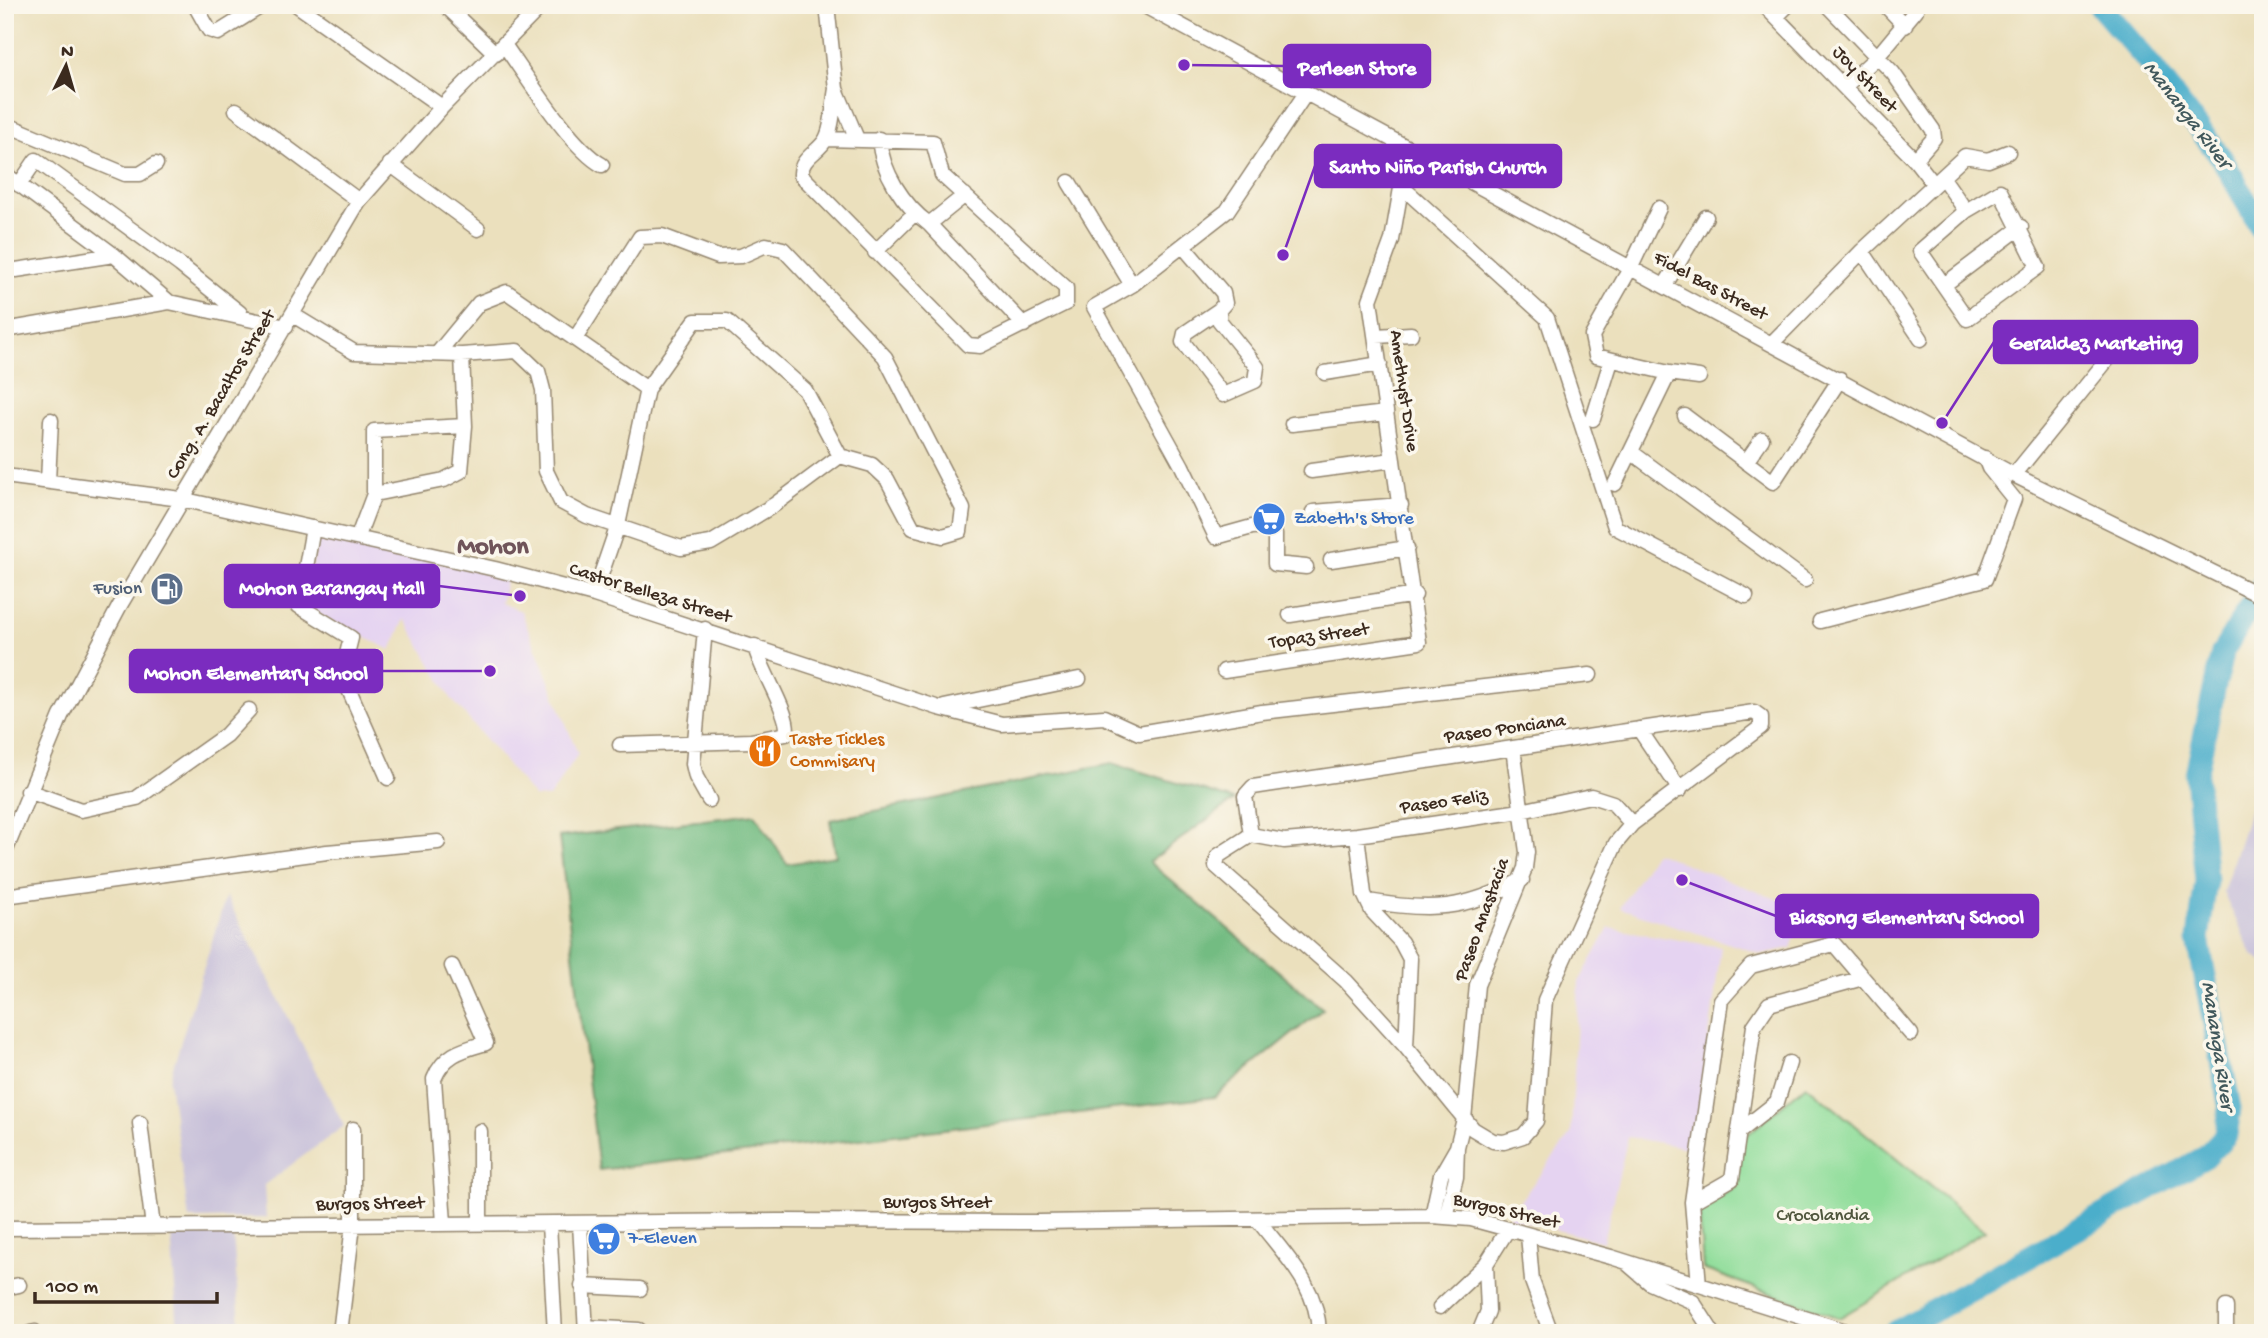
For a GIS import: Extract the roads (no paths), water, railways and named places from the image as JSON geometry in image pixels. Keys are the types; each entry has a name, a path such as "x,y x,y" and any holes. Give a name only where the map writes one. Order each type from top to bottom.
{"street":[{"path":"195,5 209,30 218,33 262,5"},
{"path":"297,5 442,107"},
{"path":"444,5 500,50 589,157 603,165"},
{"name":"Cong. A. Bacaltos Street","path":"5,852 61,716 181,499 290,321 359,201 442,107 542,5"},
{"path":"827,5 836,89 857,139"},
{"name":"Fidel Bas Street","path":"1143,5 1162,9 1306,93 1773,342 2014,475 2263,597"},
{"name":"Joy Street","path":"1764,5 1966,211"},
{"path":"1776,17 1788,5"},
{"path":"1827,5 1898,79 1935,134 1915,160"},
{"path":"1885,5 1905,26"},
{"path":"1844,87 1877,57 1916,10"},
{"path":"826,139 933,142 942,175 1067,290 1068,301 1063,307 980,346 968,345 801,175 800,170 810,154 826,139 836,89"},
{"path":"1306,93 1227,211 1132,285 1094,307 1182,466 1216,537 1252,527 1269,526 1275,534 1275,564 1306,567"},
{"path":"236,110 359,201"},
{"path":"5,124 47,144 125,174 140,174 156,164"},
{"path":"879,139 887,171 914,214 929,224 1024,325"},
{"path":"47,144 36,160 10,180 114,255 169,302"},
{"name":"Amethyst Drive","path":"1408,148 1392,240 1370,300 1415,595 1419,642"},
{"path":"1773,342 1862,251 1965,156 1988,160 2008,152"},
{"path":"36,160 180,265 244,316"},
{"path":"390,164 478,229"},
{"path":"1069,182 1132,285"},
{"path":"1400,184 1547,318 1615,527 1746,596"},
{"path":"2000,191 2021,227 2038,267 1967,319 1920,251 1966,211 2000,191"},
{"path":"929,224 965,195"},
{"path":"1659,208 1631,267 1592,336 1596,356 1699,377"},
{"path":"875,252 914,214"},
{"path":"1665,285 1706,217"},
{"path":"1944,285 2021,227"},
{"path":"575,339 640,237 662,236 718,257 741,256 766,244 783,249 886,357 963,509 960,531 943,536 913,528 880,472 872,465 840,456 805,390 727,321 695,321 647,389 618,524 594,595"},
{"path":"1183,246 1223,293 1225,303 1185,333 1183,342 1223,395 1255,381 1258,374 1256,367 1223,326 1219,310"},
{"path":"1862,251 1921,339"},
{"path":"16,270 114,255"},
{"path":"437,354 479,303 507,292 647,389"},
{"path":"5,330 169,302 244,316 290,321 354,352 462,355 517,351 538,371 543,390 546,471 561,502 587,516 618,524 681,548 711,543 774,505 840,456"},
{"path":"1376,336 1411,334"},
{"path":"374,494 456,475 463,464 462,355"},
{"path":"2014,475 2107,360"},
{"path":"1593,419 1611,361"},
{"path":"1325,373 1380,364"},
{"path":"1615,484 1669,373"},
{"path":"1685,416 1773,482 1840,379"},
{"path":"1292,424 1386,413"},
{"path":"48,481 51,421"},
{"path":"360,531 374,494 374,432 464,426"},
{"path":"1746,462 1762,439"},
{"path":"1631,452 1805,580"},
{"path":"1820,621 1985,579 2014,499 1992,473 1985,457"},
{"path":"1311,471 1393,460"},
{"name":"Castor Belleza Street","path":"5,477 181,499 594,595 705,629 939,708 1002,724 1104,717 1139,733 1262,712 1590,675"},
{"path":"1314,512 1401,505"},
{"path":"313,528 299,606 351,638 342,674 388,778"},
{"path":"1331,560 1407,548"},
{"path":"1290,615 1415,595"},
{"path":"705,629 693,764 709,800"},
{"name":"Topaz Street","path":"1224,671 1419,642"},
{"path":"620,745 751,741 778,737 787,732 755,646"},
{"path":"939,708 1080,679"},
{"path":"29,791 81,810 137,798 226,735 249,710"},
{"name":"Paseo Ponciana","path":"1251,835 1245,796 1253,787 1754,712 1761,717 1760,727 1680,790"},
{"path":"1251,835 1218,856 1215,861 1220,873 1346,981 1406,1047 1464,1119 1485,1138 1504,1142 1523,1136 1536,1121 1545,1000 1616,843 1633,824 1680,790 1639,729"},
{"name":"Paseo Anastacia","path":"1439,1216 1456,1177 1457,1147 1464,1119 1477,985 1522,880 1527,852 1513,748"},
{"name":"Paseo Feliz","path":"1251,835 1284,841 1357,835 1521,811 1591,796 1614,803 1633,824"},
{"path":"1357,835 1372,911 1401,942 1410,959 1406,1047"},
{"path":"5,896 327,852 438,842"},
{"path":"1368,901 1407,908 1450,908 1491,896 1522,880"},
{"path":"1699,1284 1692,1202 1721,1000 1751,966 1834,944 1911,1034"},
{"path":"444,1223 435,1079 440,1063 454,1053 486,1043 452,966"},
{"path":"1692,1202 1732,1179 1754,1026 1760,1013 1769,1004 1863,978"},
{"path":"1739,1132 1777,1102 1789,1063"},
{"path":"140,1123 153,1227"},
{"path":"340,1333 353,1225 353,1129"},
{"path":"480,1131 480,1223"},
{"name":"Burgos Street","path":"5,1228 444,1223 1258,1220 1439,1216 1508,1229 1627,1262 1852,1333"},
{"path":"1258,1220 1310,1286 1319,1312 1319,1333"},
{"path":"580,1223 585,1330 639,1330"},
{"path":"549,1224 555,1333"},
{"path":"1440,1307 1486,1264 1508,1229"},
{"path":"1528,1235 1532,1281 1551,1333"},
{"path":"1627,1262 1650,1283 1693,1302 1713,1333"},
{"path":"1479,1333 1489,1311 1486,1264"},
{"path":"582,1286 640,1289"},
{"path":"2226,1307 2226,1333"}],"waterway":[{"name":"Mananga River","path":"2099,5 2143,56 2223,160 2263,232"},
{"name":"Mananga River","path":"1894,1333 2205,1157 2226,1135 2230,1109 2198,939 2206,881 2196,775 2222,653 2263,585"}],"place":[{"name":"Perleen Store","path":"1184,65"},
{"name":"Santo Niño Parish Church","path":"1283,255"},
{"name":"Geraldez Marketing","path":"1942,423"},
{"name":"Zabeth's Store","path":"1269,519"},
{"name":"Fusion","path":"167,589"},
{"name":"Mohon Barangay Hall","path":"520,596"},
{"name":"Mohon Elementary School","path":"490,671"},
{"name":"Taste Tickles Commisary","path":"765,751"},
{"name":"Biasong Elementary School","path":"1682,880"},
{"name":"7-Eleven","path":"604,1239"}],"district":[{"name":"Mohon","path":"493,548"}],"park label":[{"name":"Crocolandia","path":"1823,1216"}]}
